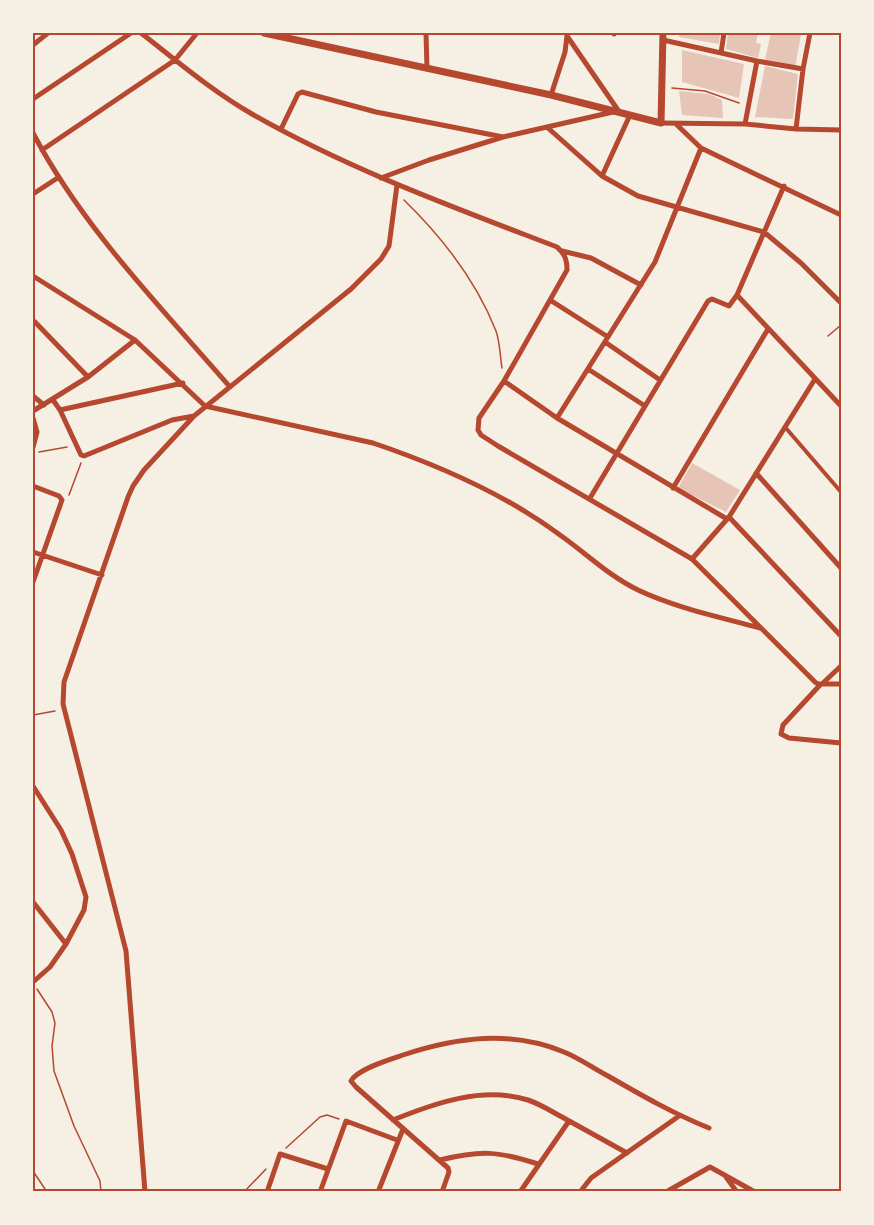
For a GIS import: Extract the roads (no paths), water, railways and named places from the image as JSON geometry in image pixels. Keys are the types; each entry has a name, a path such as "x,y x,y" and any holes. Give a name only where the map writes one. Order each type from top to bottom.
{"street":[{"path":"33,45 48,33"},
{"path":"33,99 131,33"},
{"path":"141,33 232,101 281,129 397,185 557,247 562,251 566,257 567,270 504,381 479,418 478,430 481,435 692,559 815,682 841,684"},
{"path":"42,150 176,60 197,33"},
{"path":"264,33 551,95 661,123 745,124 796,129 841,130"},
{"path":"426,33 427,69"},
{"path":"721,53 724,33"},
{"path":"796,129 810,33"},
{"path":"551,95 565,52 567,34"},
{"path":"567,34 617,112"},
{"path":"661,123 663,37 757,62 803,69"},
{"path":"745,124 757,62"},
{"path":"281,129 297,95 302,92 376,112 503,138"},
{"path":"381,178 429,160 503,138 617,112"},
{"path":"602,176 630,115"},
{"path":"676,124 701,148 841,215"},
{"path":"548,128 602,176 638,196 764,232 801,263 841,303"},
{"path":"33,133 59,177 106,245 230,387"},
{"path":"556,418 655,262 701,148"},
{"path":"33,194 59,177"},
{"path":"145,1192 126,951 65,709 64,682 128,497 136,480 205,406 351,289 381,259 389,246 397,185"},
{"path":"590,498 708,301 712,299 729,306 737,296 784,186"},
{"path":"562,251 591,258 641,285"},
{"path":"33,276 135,340 205,406 373,443 395,450 480,487 509,503 560,535 594,563 638,590 677,605 761,628"},
{"path":"737,296 841,406"},
{"path":"550,300 660,380"},
{"path":"35,322 88,377"},
{"path":"673,488 768,329"},
{"path":"33,411 88,377 135,340"},
{"path":"588,369 645,406"},
{"path":"692,559 728,518 815,379"},
{"path":"504,381 556,418 728,518 841,636"},
{"path":"60,410 183,384"},
{"path":"33,396 44,405"},
{"path":"53,400 81,455 84,456 172,420 194,416"},
{"path":"33,418 37,432 33,447"},
{"path":"785,427 841,492"},
{"path":"756,473 841,568"},
{"path":"33,486 60,496 62,500 33,582"},
{"path":"33,552 102,575"},
{"path":"841,666 783,725 781,734 789,738 841,743"},
{"path":"33,786 65,838 86,897 84,910 66,944 50,967 33,982"},
{"path":"33,902 66,944"},
{"path":"442,1192 449,1172 447,1167 353,1084 351,1080 355,1075 419,1050 487,1037 508,1038 532,1042 566,1053 679,1116 709,1128"},
{"path":"393,1120 439,1103 480,1095 498,1095 529,1100 627,1153"},
{"path":"580,1192 591,1178 679,1116"},
{"path":"320,1192 346,1121 397,1140"},
{"path":"520,1192 569,1121"},
{"path":"378,1192 397,1140 403,1130"},
{"path":"440,1160 466,1154 495,1152 538,1164"},
{"path":"267,1192 280,1154 328,1169"},
{"path":"666,1192 708,1167 714,1168 755,1192"},
{"path":"725,1176 737,1192"}]}
